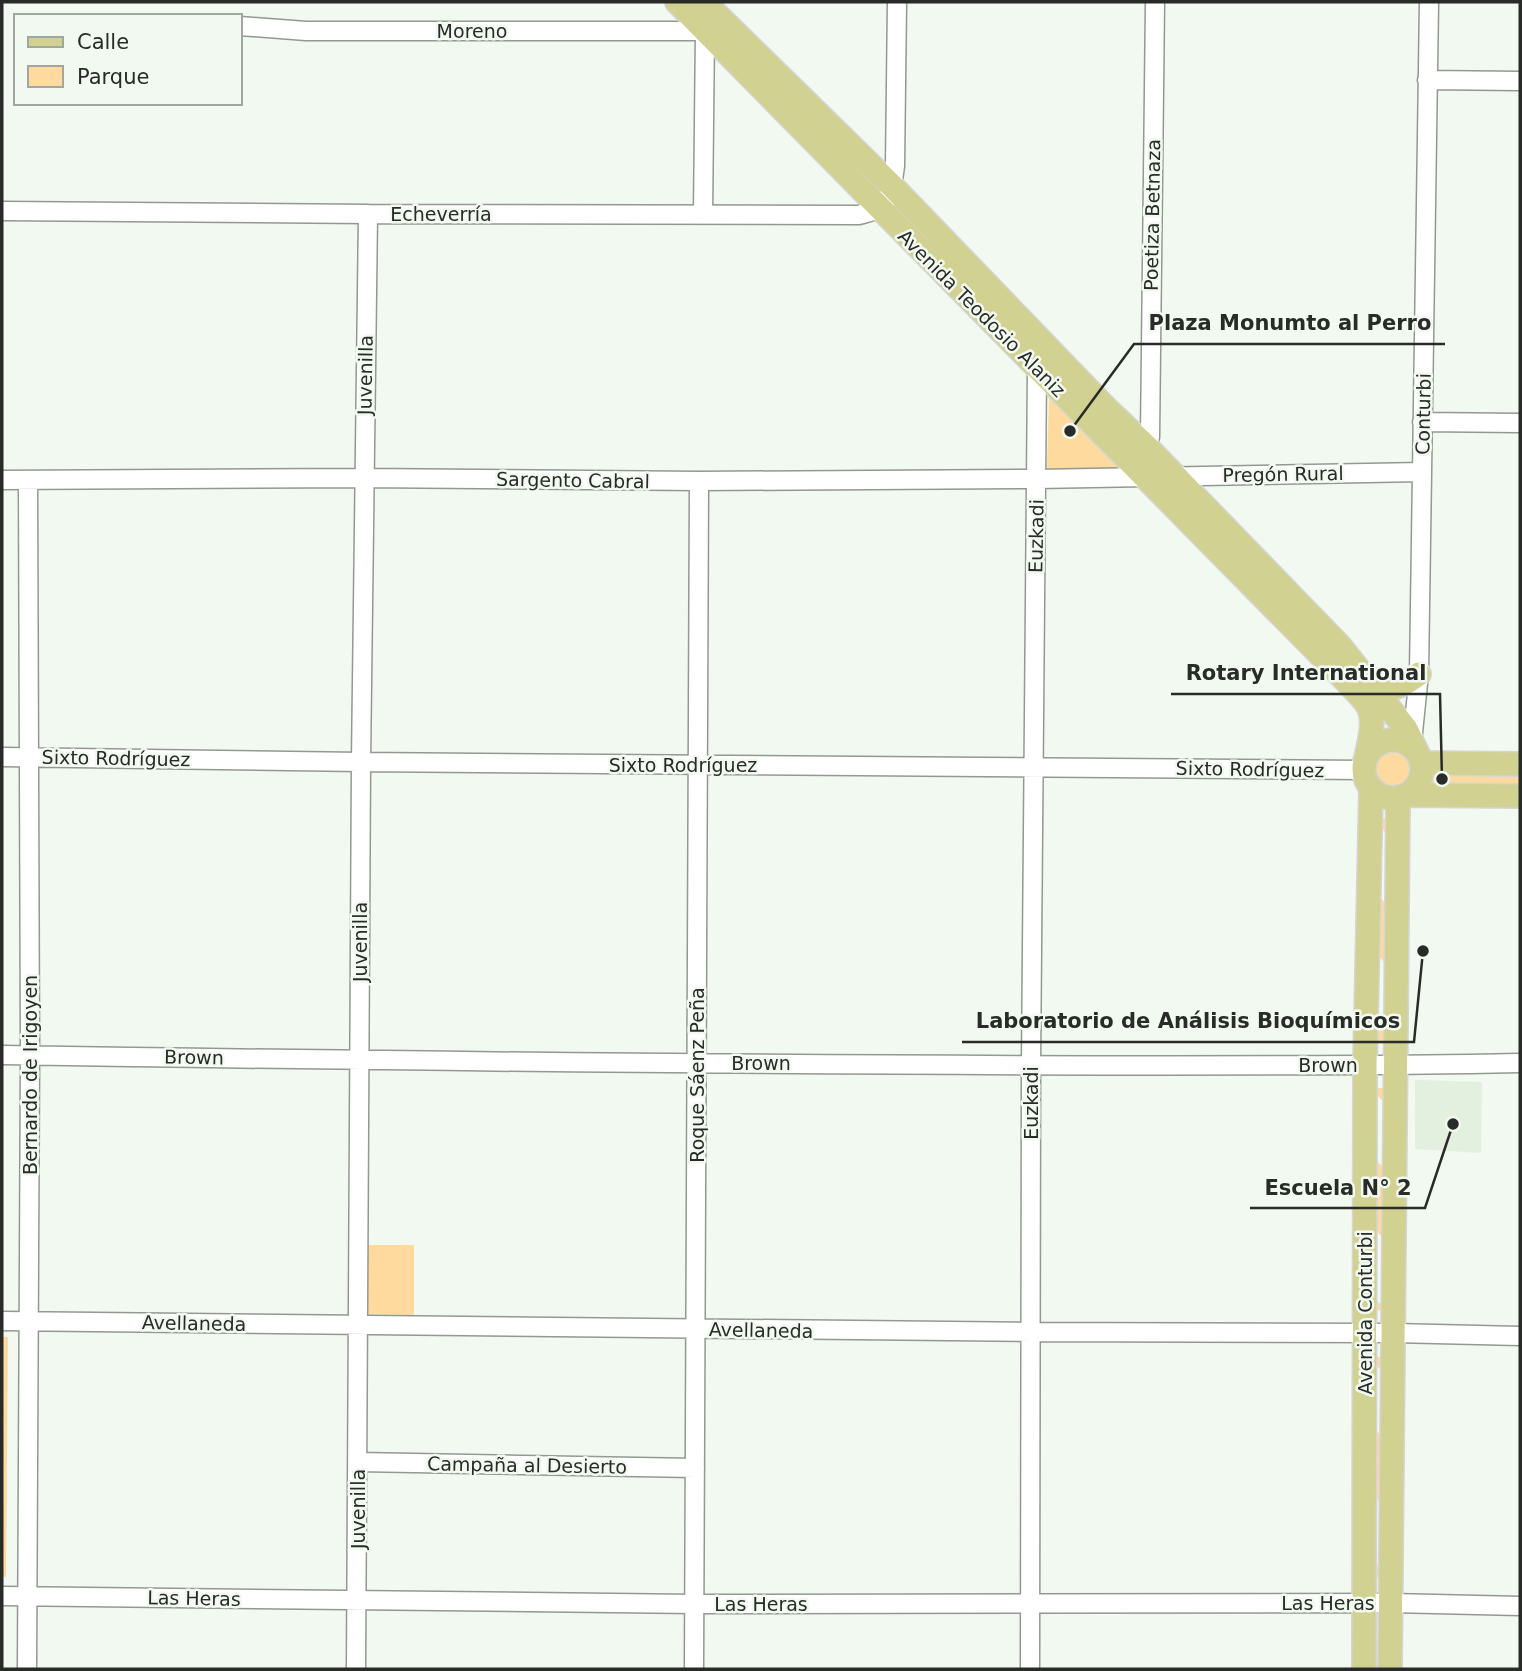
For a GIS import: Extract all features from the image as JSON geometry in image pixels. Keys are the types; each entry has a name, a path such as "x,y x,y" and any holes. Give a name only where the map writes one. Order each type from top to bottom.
{"main road":[{"name":"Avenida Teodosio Alaniz","path":"677,2 709,17 892,186 1098,399 1140,462 1173,476 1287,607 1368,707 1371,717 1367,765"},
{"name":"Avenida Teodosio Alaniz","path":"709,17 879,208 1037,369 1140,462 1287,607 1340,646 1406,729 1417,752"},
{"path":"1341,676 1391,689 1418,682"},
{"path":"1403,797 1414,791 1422,778 1417,752 1403,741 1385,741 1370,751 1367,765 1383,797 1403,797 1520,796"},
{"path":"1417,752 1520,764"},
{"name":"Avenida Conturbi","path":"1364,1669 1367,765"},
{"name":"Avenida Conturbi","path":"1390,1669 1396,1064 1403,797"}],"street":[{"path":"879,208 892,186 895,166 897,2"},
{"name":"Poetiza Betnaza","path":"1140,462 1150,436 1155,2"},
{"name":"Conturbi","path":"1417,752 1429,2"},
{"name":"Moreno","path":"242,26 306,30 709,17"},
{"path":"703,214 709,17"},
{"path":"1427,80 1520,81"},
{"name":"Echeverría","path":"2,211 859,215 879,208"},
{"name":"Juvenilla","path":"356,1669 360,762 368,214"},
{"name":"Euzkadi","path":"1030,1669 1031,1065 1037,369"},
{"path":"1422,422 1520,423"},
{"name":"Sargento Cabral","path":"2,480 1037,479 1140,462"},
{"name":"Pregón Rural","path":"1173,476 1422,472"},
{"name":"Bernardo de Irigoyen","path":"27,1669 30,1055 28,480"},
{"name":"Roque Sáenz Peña","path":"694,1669 699,481"},
{"path":"1367,765 1395,715 1418,682"},
{"name":"Sixto Rodríguez","path":"2,757 1033,767 1367,765"},
{"name":"Brown","path":"2,1055 1031,1065 1520,1063"},
{"name":"Avellaneda","path":"2,1321 1520,1336"},
{"name":"Campaña al Desierto","path":"358,1462 695,1468"},
{"name":"Las Heras","path":"2,1596 694,1604 1391,1602 1520,1606"}],"shaded area":[{"path":"1415,1080 1482,1082 1481,1153 1415,1149"}],"green space":[{"path":"1058,397 1124,464 1117,472 1053,472 1047,467 1049,398"},
{"path":"1394,752 1407,757 1412,770 1407,783 1394,788 1381,783 1376,770 1381,757"},
{"path":"1431,771 1520,772 1520,789 1431,788"},
{"path":"1376,817 1390,819 1390,839 1381,827 1379,895 1390,910 1388,1044 1374,1043 1375,1019 1385,1027 1385,963 1375,952"},
{"path":"1374,1088 1388,1088 1388,1107 1378,1096 1377,1161 1388,1172 1387,1311 1372,1310 1373,1299 1383,1305 1383,1238 1373,1227"},
{"path":"367,1245 414,1245 414,1315 366,1314"},
{"path":"2,1337 8,1337 6,1577 2,1577"},
{"path":"1372,1356 1386,1358 1386,1375 1375,1364 1375,1430 1386,1439 1384,1578 1370,1577 1371,1558 1381,1568 1382,1504 1371,1493"}],"place":[{"name":"Plaza Monumto al Perro","path":"1070,431"},
{"name":"Rotary International","path":"1442,779"},
{"name":"Laboratorio de Análisis Bioquímicos","path":"1423,951"},
{"name":"Escuela N° 2","path":"1453,1124"}]}
